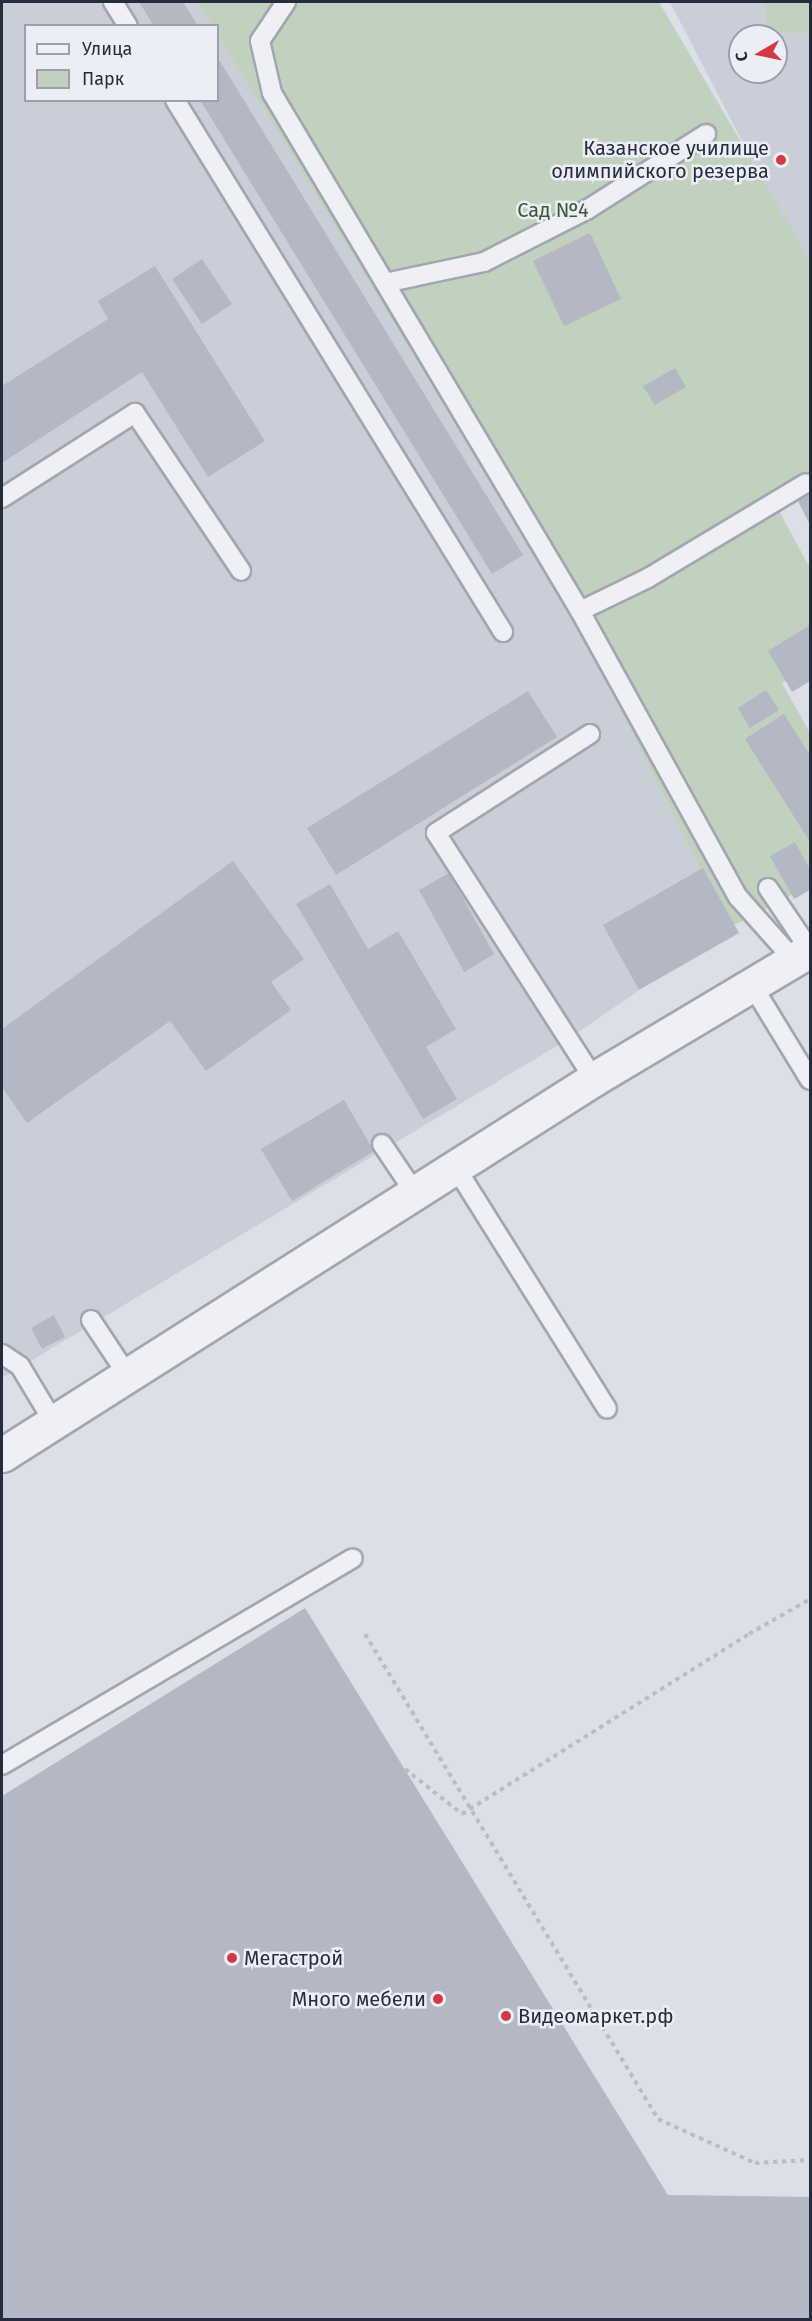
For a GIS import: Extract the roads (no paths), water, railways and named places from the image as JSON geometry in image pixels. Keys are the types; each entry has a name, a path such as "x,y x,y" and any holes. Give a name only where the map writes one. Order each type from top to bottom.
{"street":[{"path":"2,1455 594,1079 805,953"}],"lane":[{"path":"113,2 127,24"},
{"path":"286,2 260,41 272,93 580,611 738,897 805,953"},
{"path":"176,102 503,632"},
{"path":"385,283 484,262 588,209 706,134"},
{"path":"2,498 135,413 241,571"},
{"path":"580,611 648,578 806,483"},
{"path":"590,734 436,833 594,1079"},
{"path":"768,888 805,953"},
{"path":"753,985 810,1080"},
{"path":"382,1144 415,1193"},
{"path":"456,1168 607,1409"},
{"path":"91,1320 128,1376"},
{"path":"2,1354 20,1366 53,1421"},
{"path":"2,1765 353,1558"}],"place":[{"name":"Казанское училище олимпийского резерва","path":"781,160"},
{"name":"Мегастрой","path":"232,1958"},
{"name":"Много мебели","path":"438,1999"},
{"name":"Видеомаркет.рф","path":"506,2016"}],"park label":[{"name":"Сад №4","path":"553,210"}]}
